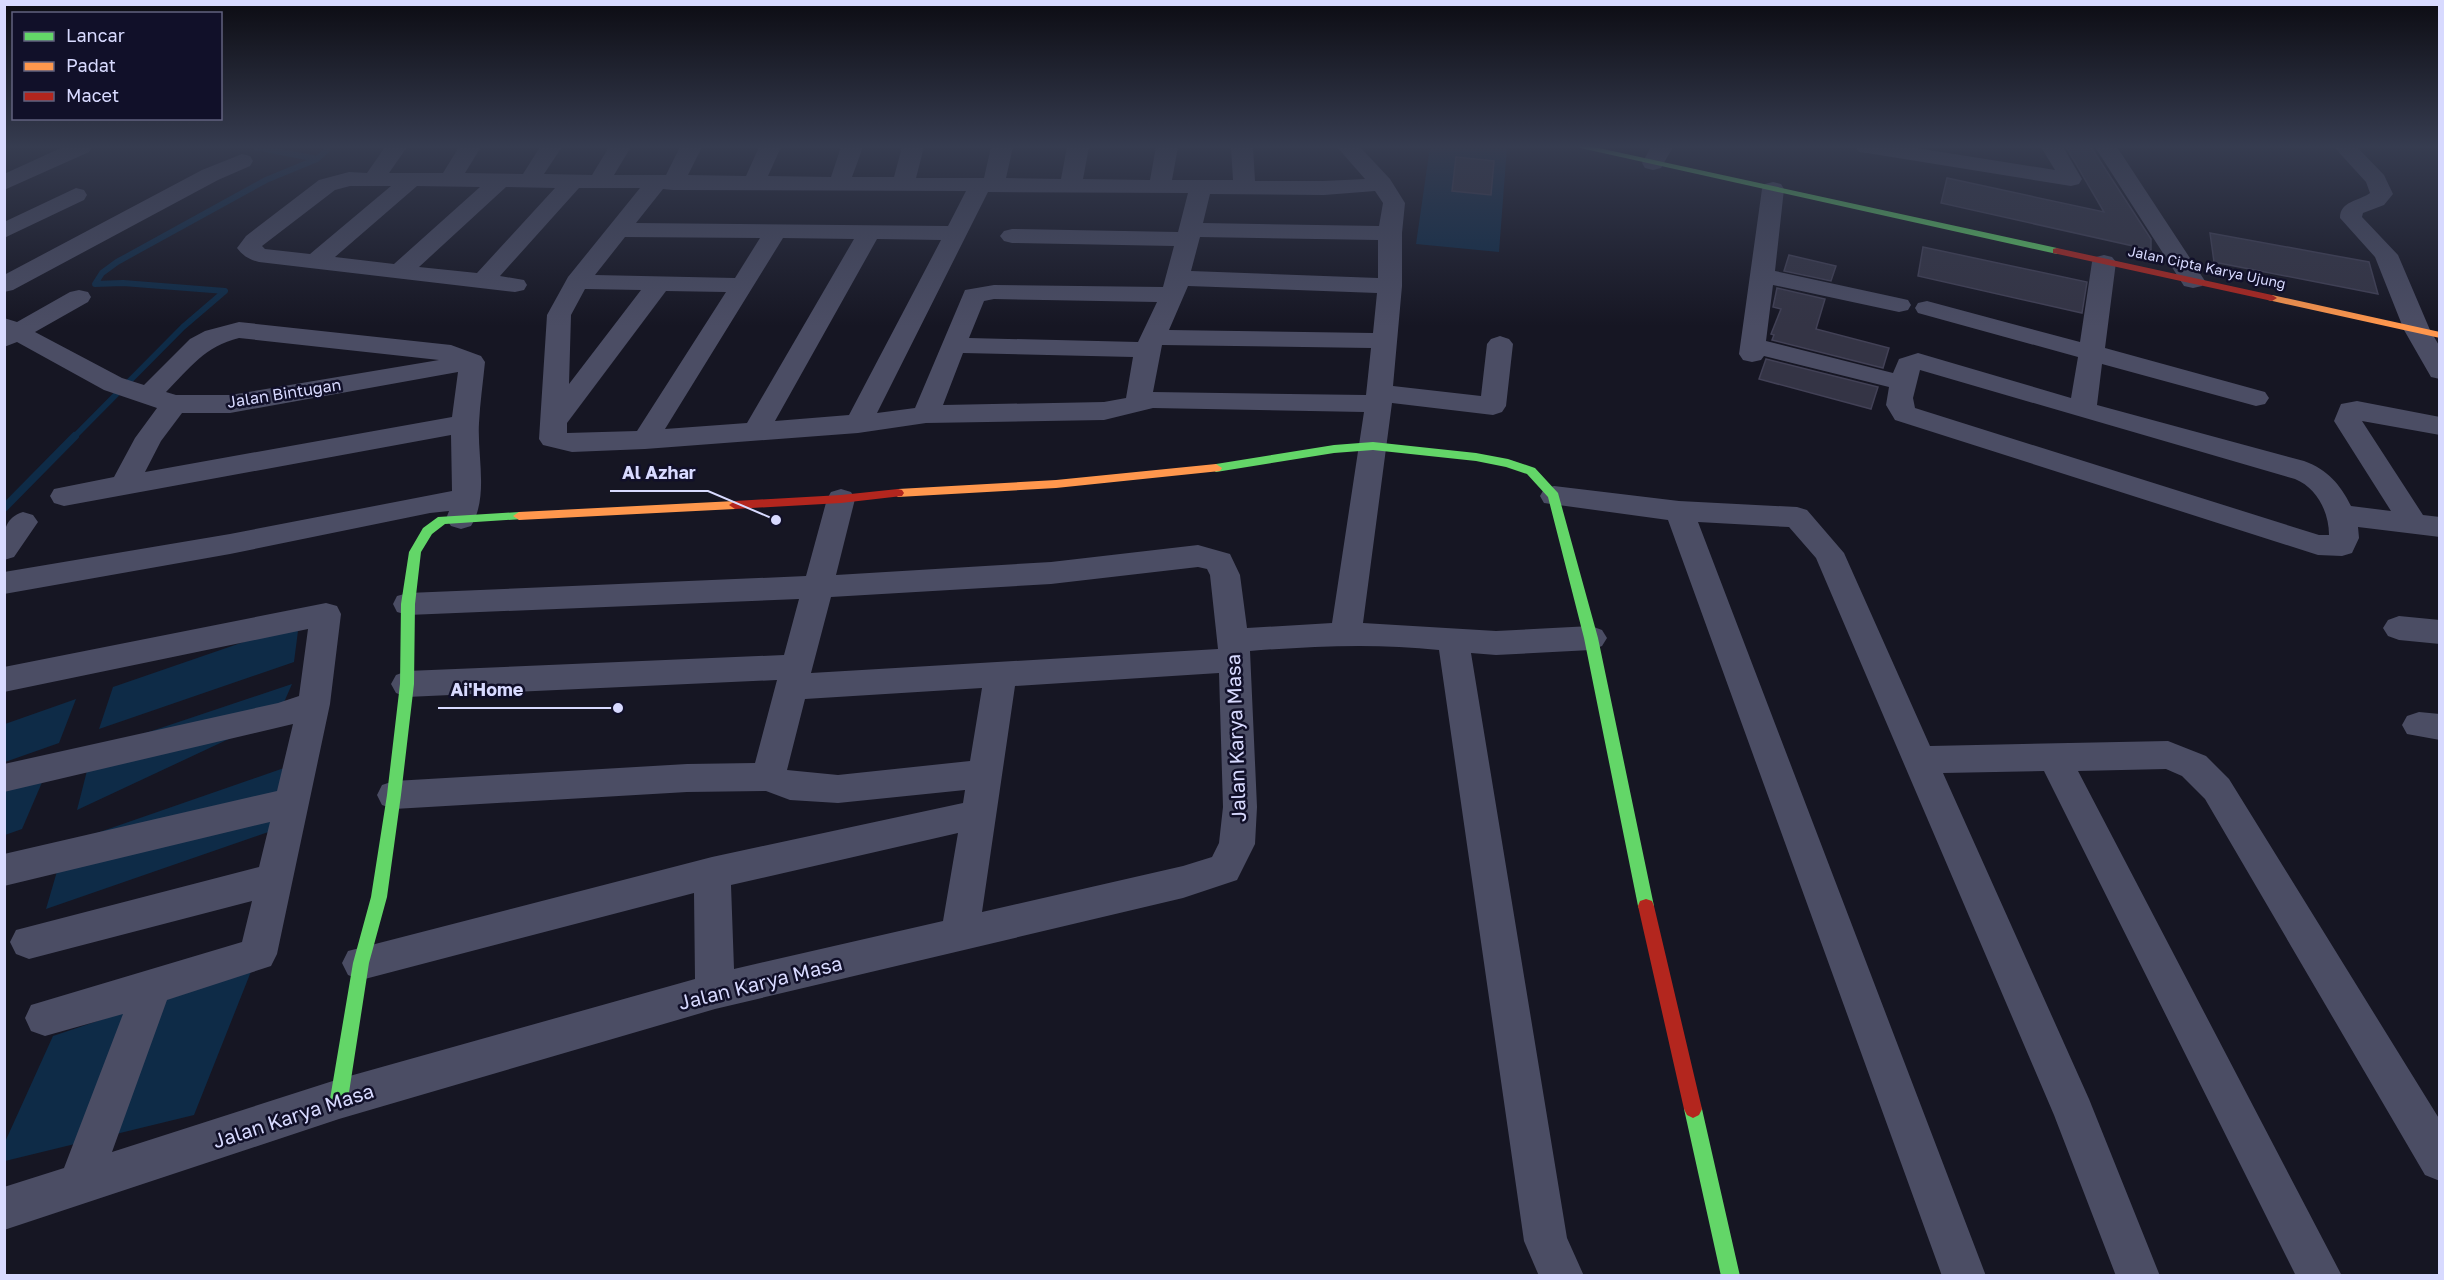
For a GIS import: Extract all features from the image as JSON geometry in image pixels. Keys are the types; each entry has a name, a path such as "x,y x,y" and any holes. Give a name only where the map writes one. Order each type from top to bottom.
{"street":[{"path":"4,231 53,207"},
{"path":"4,285 151,207"},
{"path":"299,207 254,241 249,248 251,252 259,255 515,285"},
{"path":"315,261 379,207"},
{"path":"400,271 472,207"},
{"path":"483,281 550,207"},
{"path":"641,207 619,230 577,282 560,315 553,439 572,442 645,440 858,424 926,414 1104,411 1138,403 1184,400 1378,398 1493,406 1500,344"},
{"path":"858,424 954,233 972,207"},
{"path":"1138,403 1149,344 1175,286 1196,207"},
{"path":"1346,635 1373,446 1390,286 1390,233 1394,207"},
{"path":"1771,207 1753,350 1886,379"},
{"name":"Jalan Cipta Karya Ujung","path":"1853,207 2428,332"},
{"path":"2145,207 2193,281"},
{"path":"2358,207 2351,211 2351,218 2386,255 2428,332 2439,371"},
{"path":"619,230 954,233"},
{"path":"645,440 776,231"},
{"path":"755,432 870,232"},
{"path":"1012,236 1390,233"},
{"path":"2083,410 2104,262"},
{"path":"1763,276 1899,305"},
{"path":"577,282 743,285"},
{"path":"553,423 659,284"},
{"path":"926,414 974,296 994,292 1175,286 1390,286"},
{"path":"9,332 79,297"},
{"path":"1927,308 2256,398"},
{"path":"132,392 199,344 214,336 238,330 450,352 472,362 465,424 464,509"},
{"name":"Jalan Bintugan","path":"9,332 132,392 174,404 230,404 472,362"},
{"path":"954,345 1384,341"},
{"path":"1918,362 2083,410 2294,468 2314,476 2324,485 2340,514 2346,536 2342,546 2318,544 1913,417 1901,411 1899,404 1908,365 1918,362"},
{"path":"124,485 149,438 174,404"},
{"path":"2427,526 2348,421 2347,415 2350,410 2356,410 2439,426"},
{"path":"64,496 465,424"},
{"path":"4,583 230,544 430,503 464,509 841,499 906,492 1056,484 1241,466 1334,450 1373,446 1432,451 1508,463 1530,471 1554,496 1591,638 1632,843 1731,1275"},
{"path":"1554,496 1678,511 1797,517 1829,553 2074,1113 2138,1275"},
{"path":"768,777 841,499"},
{"path":"339,1099 362,963 379,897 394,795 407,684 408,604 415,552 426,531 464,509"},
{"path":"1678,511 1964,1275"},
{"path":"2340,514 2427,526"},
{"path":"4,550 23,522"},
{"name":"Jalan Karya Masa","path":"5,1210 339,1099 715,991 1183,882 1224,869 1237,844 1240,807 1233,651 1225,575 1219,562 1198,556 1051,573 817,587"},
{"path":"408,604 817,587"},
{"path":"4,680 326,614 314,704 258,954 45,1018"},
{"path":"2399,628 2439,632"},
{"path":"407,684 1000,676 1233,651 1346,635 1423,636 1496,643 1591,638"},
{"path":"1453,640 1546,1241 1562,1275"},
{"path":"960,934 1000,676"},
{"path":"4,778 278,716 314,704"},
{"path":"1919,760 2168,755 2194,766 2217,789 2439,1160"},
{"path":"2054,758 2320,1275"},
{"path":"394,795 687,778 768,777 790,786 838,789 985,774"},
{"path":"4,870 292,802"},
{"path":"362,963 712,873 979,814"},
{"path":"712,873 715,991"},
{"path":"29,942 274,879"},
{"path":"79,1185 152,987"}],"water":[{"path":"1421,207 1502,207 1499,252 1416,244"},
{"path":"299,623 294,662 99,729 113,687"},
{"path":"292,684 278,716 77,810 92,751"},
{"path":"76,699 59,743 5,762 5,724"},
{"path":"49,766 22,829 5,835 4,781"},
{"path":"284,768 277,829 46,909 65,844"},
{"path":"252,969 194,1115 5,1161 5,1142 53,1036"}],"building":[{"path":"1958,207 2080,207 2104,212 2101,207 2130,207 2151,239 2151,250"},
{"path":"2210,233 2369,262 2378,294 2214,262"},
{"path":"1923,247 2087,282 2082,313 1918,276"},
{"path":"1789,255 1836,266 1831,281 1784,271"},
{"path":"1777,288 1825,299 1816,329 1889,348 1883,368 1772,340 1774,335 1771,334 1781,309 1773,307"},
{"path":"1766,359 1878,387 1871,409 1759,379"}],"waterway":[{"path":"73,438 183,327 225,291 123,283 95,284 102,273 117,262 217,207"},
{"path":"4,508 75,436"}],"traffic: fast":[{"path":"1854,207 2057,251"},
{"path":"1216,468 1334,449 1373,446 1476,457 1508,463 1531,471 1554,496 1591,638 1646,906"},
{"path":"339,1099 361,963 379,897 394,795 407,684 408,604 415,552 427,531 442,520 519,516"},
{"path":"1693,1109 1731,1276"}],"traffic: slow":[{"path":"2272,298 2440,335"},
{"path":"898,493 1056,484 1216,468"},
{"path":"519,516 735,505"}],"traffic: jam":[{"path":"2057,251 2272,298"},
{"path":"735,505 898,493"},
{"path":"1646,906 1693,1109"}],"place":[{"name":"Al Azhar","path":"776,520"},
{"name":"Ai'Home","path":"618,708"}]}
